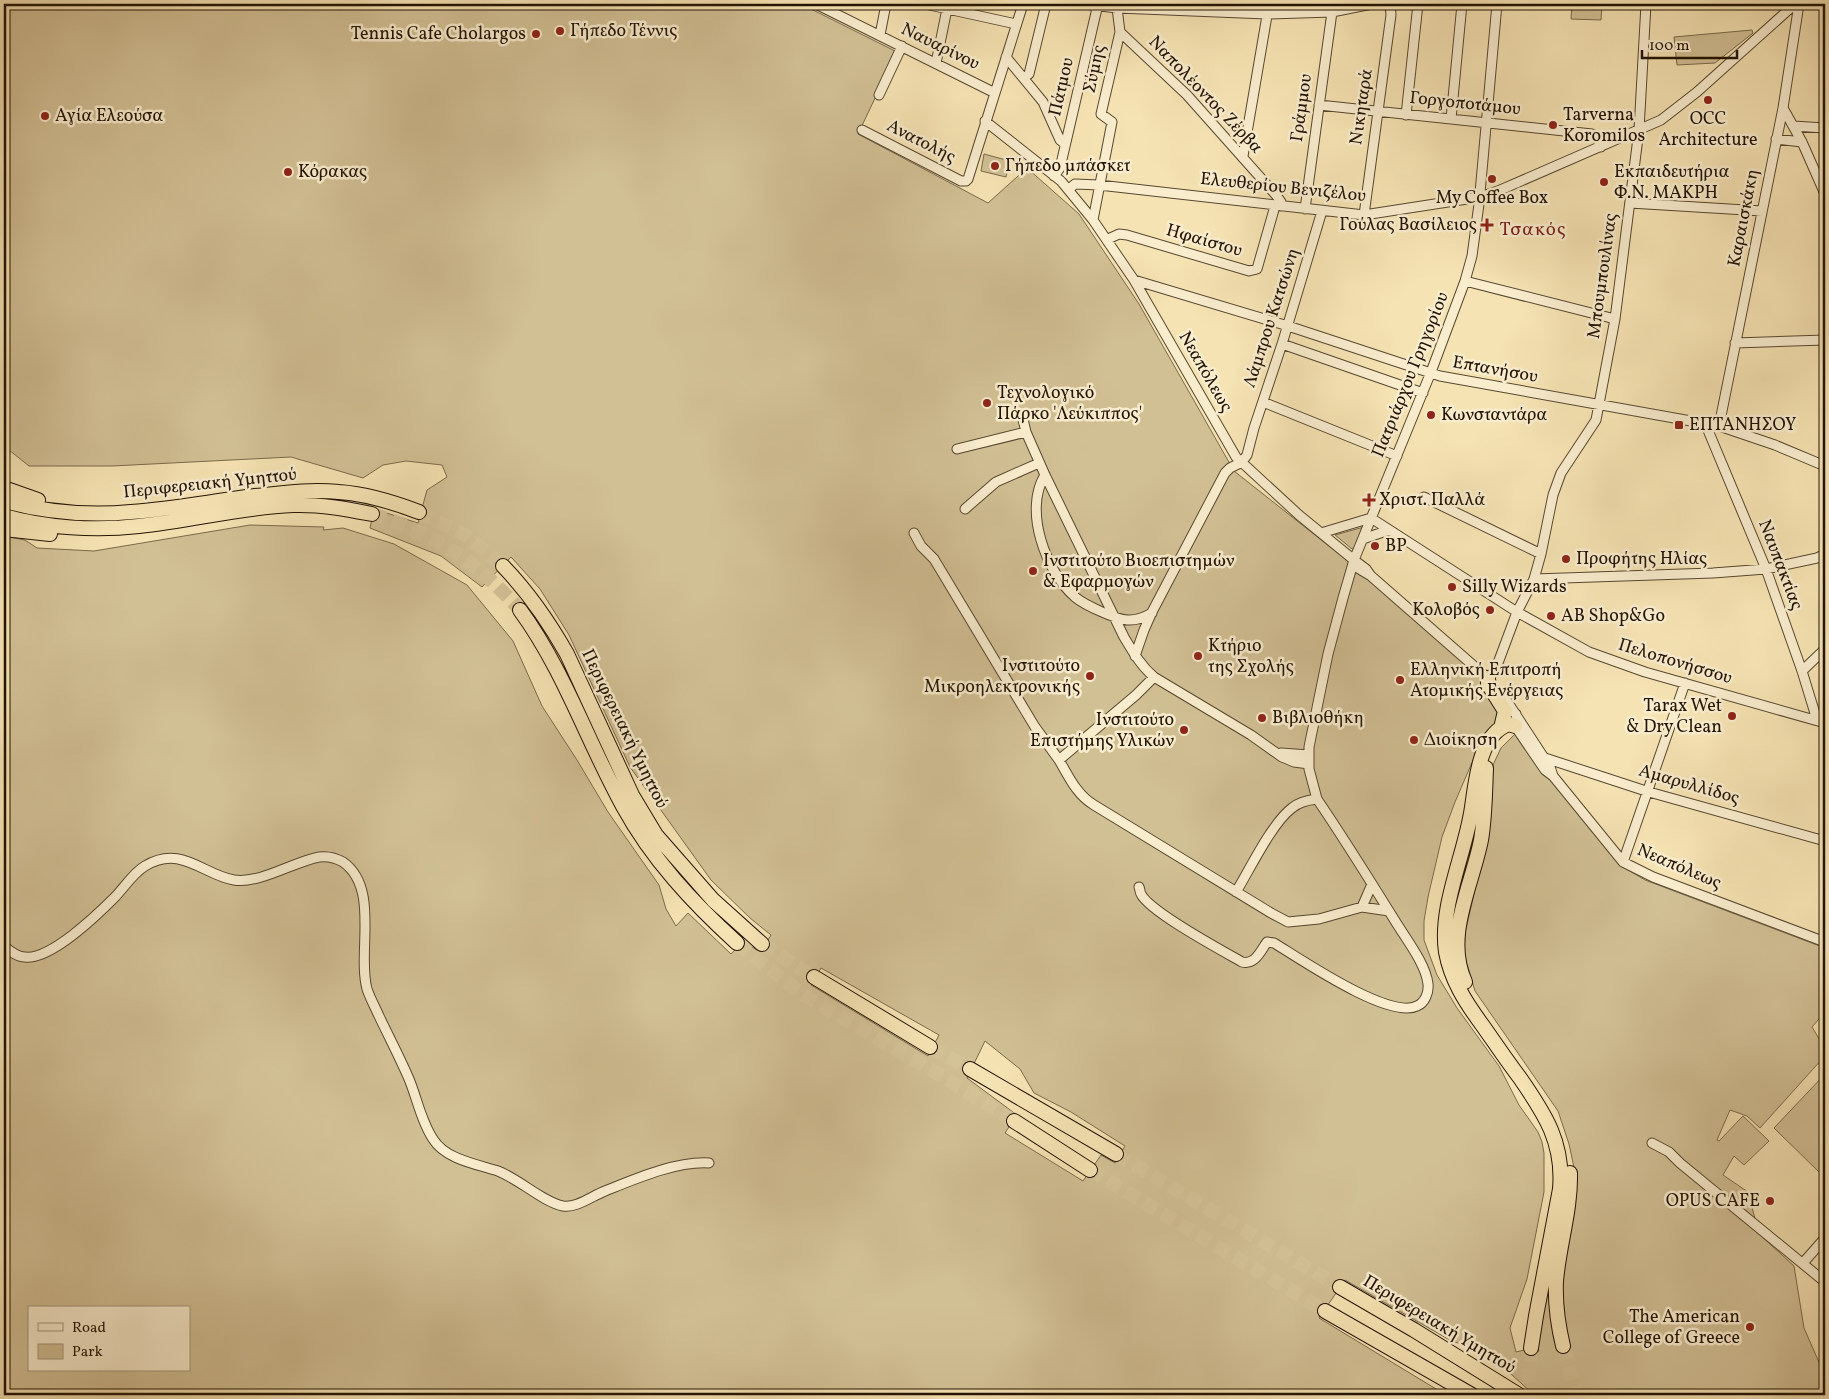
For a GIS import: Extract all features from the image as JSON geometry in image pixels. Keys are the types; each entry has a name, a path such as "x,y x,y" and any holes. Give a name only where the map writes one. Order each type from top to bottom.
{"highway":[{"path":"4,488 25,496 100,514"},
{"name":"Περιφερειακή Υμηττού","path":"4,501 41,508 100,514 319,491 364,495 399,504 419,512"},
{"name":"Περιφερειακή Υμηττού","path":"4,516 34,523 66,526 138,527 292,505 335,507 372,514"},
{"path":"4,529 66,535 107,533 138,527"},
{"name":"Περιφερειακή Υμηττού","path":"503,566 535,602 557,635 632,795 656,835 713,900 762,944"},
{"name":"Περιφερειακή Υμηττού","path":"520,610 533,628 552,662 599,761 634,825 674,881 698,907 737,943"},
{"path":"1488,678 1488,684 1510,723"},
{"path":"1510,723 1488,755 1481,840 1459,927 1457,953 1461,972 1467,987 1550,1108 1560,1126 1566,1147 1570,1191 1556,1292 1559,1330 1563,1346"},
{"path":"1510,723 1492,738 1483,752 1477,774 1469,826 1448,904 1446,949 1452,973 1460,991 1542,1111 1554,1134 1559,1153 1561,1169 1560,1189 1531,1348"},
{"path":"814,977 930,1046"},
{"path":"970,1069 1116,1154"},
{"path":"1014,1121 1090,1170"},
{"name":"Περιφερειακή Υμηττού","path":"1340,1287 1519,1395"},
{"path":"1325,1311 1472,1395"}],"street":[{"name":"Ναυαρίνου","path":"816,4 994,92"},
{"path":"836,13 838,4"},
{"path":"880,35 886,4"},
{"path":"924,4 948,6 1016,24"},
{"path":"1023,4 985,121 1054,176"},
{"path":"1024,77 1029,74 1046,4"},
{"path":"1084,4 1117,8 1267,14 1332,12 1372,4"},
{"path":"1243,156 1269,4"},
{"name":"Νικηταρά","path":"1364,215 1391,15 1390,4"},
{"path":"1406,114 1418,4"},
{"path":"1451,119 1462,4"},
{"name":"Πατριάρχου Γρηγορίου","path":"1140,887 1140,894 1162,914 1242,962 1248,964 1253,962 1267,942 1274,943 1356,992 1386,1004 1412,1008 1420,1004 1425,998 1428,985 1426,977 1410,945 1317,799 1313,789 1308,759 1311,733 1328,654 1354,560 1423,393 1466,281 1472,256 1480,197 1485,123 1497,4"},
{"name":"Μπουμπουλίνας","path":"1488,678 1495,671 1518,612 1534,579 1553,495 1561,473 1596,420 1615,319 1639,130 1646,4"},
{"name":"Ελευθερίου Βενιζέλου","path":"1069,189 1075,184 1099,186 1364,215 1480,197 1498,191 1661,120 1796,4"},
{"name":"Καραισκάκη","path":"1718,426 1782,108 1797,17 1796,4"},
{"name":"Πάτμου","path":"1054,176 1060,168 1098,5"},
{"path":"936,63 948,6"},
{"name":"Σύμης","path":"1094,220 1112,122 1101,114 1120,32 1117,8"},
{"name":"Γράμμου","path":"1305,209 1332,12"},
{"name":"Ναπολέοντος Ζέρβα","path":"1120,32 1187,95 1243,156 1281,202 1278,206"},
{"path":"879,95 902,46"},
{"path":"1006,57 1044,102 1060,140 1065,144"},
{"name":"Γοργοποτάμου","path":"1318,105 1592,134 1597,138 1601,147"},
{"path":"1782,108 1802,142 1825,194"},
{"name":"Ανατολής","path":"862,130 961,181 966,181 985,121"},
{"path":"1793,126 1825,128"},
{"path":"1776,140 1802,142"},
{"name":"Νεαπόλεως","path":"1054,176 1069,189 1108,239 1134,280 1231,450 1321,533 1366,569 1371,576 1488,678 1510,723"},
{"path":"1630,203 1762,210"},
{"name":"Ηφαίστου","path":"1108,239 1119,234 1127,235 1254,271 1257,269 1278,206"},
{"name":"Λάμπρου Κατσώνη","path":"1242,462 1247,454 1288,326 1322,211"},
{"name":"Επτανήσου","path":"1134,280 1288,326 1446,377 1599,403 1718,426 1747,435 1825,466"},
{"path":"1466,281 1615,319"},
{"path":"1735,343 1825,340"},
{"path":"1282,344 1423,393"},
{"path":"1263,402 1396,456"},
{"path":"1022,415 1026,432 1039,463 1135,656 1154,678 1276,752 1308,759"},
{"name":"Ναυπακτίας","path":"1705,424 1766,570 1821,722"},
{"path":"957,450 1026,432"},
{"path":"1135,656 1152,612 1225,473 1242,462"},
{"path":"965,509 996,482 1039,463"},
{"path":"1045,475 1038,494 1037,518 1041,544 1050,564 1061,581 1076,598 1116,618 1140,619 1152,612"},
{"path":"1424,497 1541,554"},
{"path":"1321,533 1371,518"},
{"name":"Πελοπονήσσου","path":"1371,518 1518,612 1589,652 1644,672 1821,722"},
{"path":"1363,539 1389,530"},
{"path":"914,533 922,546 934,559 1030,718 1076,788 1088,802 1288,922 1319,919 1362,907 1389,912"},
{"path":"1534,579 1766,570 1816,558 1825,554"},
{"path":"1802,671 1825,650"},
{"path":"1059,760 1136,696 1154,678"},
{"path":"1623,862 1649,792 1685,683"},
{"path":"1510,723 1545,758 1553,776"},
{"path":"1510,723 1545,770 1553,776"},
{"name":"Αμαρυλλίδος","path":"1545,758 1649,792 1825,840"},
{"name":"Νεαπόλεως","path":"1553,776 1623,862 1653,877 1825,942"},
{"path":"1236,892 1280,819 1293,807 1308,800 1317,799"},
{"path":"4,946 19,956 27,958 54,948 84,927 144,866 165,859 193,862 223,877 235,880 251,880 321,856 336,858 348,867 354,875 365,905 364,974 368,992 409,1080 427,1128 439,1147 450,1154 503,1173 562,1206 577,1204 604,1191 682,1164 696,1162 709,1164"},
{"path":"1362,907 1372,884"},
{"path":"1652,1143 1669,1152 1825,1282"},
{"path":"1803,1263 1825,1238"}],"green space":[{"path":"4,4 801,4 897,52 858,134 988,203 1027,168 1079,214 1139,304 1234,471 1344,558 1476,674 1485,684 1502,717 1477,751 1442,837 1428,897 1424,921 1424,940 1437,975 1457,1008 1499,1066 1519,1105 1538,1132 1542,1142 1544,1153 1544,1192 1527,1279 1510,1328 1516,1352 1524,1350 1539,1351 1537,1346 1548,1277 1552,1276 1556,1345 1558,1351 1571,1346 1568,1344 1561,1297 1575,1172 1569,1144 1558,1111 1475,991 1464,954 1465,933 1488,834 1493,765 1501,748 1516,733 1625,868 1645,880 1825,948 1825,1012 1812,1027 1824,1047 1823,1058 1760,1128 1747,1116 1730,1110 1717,1140 1719,1141 1743,1116 1769,1141 1744,1165 1734,1156 1723,1175 1748,1192 1759,1234 1794,1266 1804,1328 1825,1376 1825,1395 1534,1395 1511,1374 1475,1350 1448,1339 1345,1280 1319,1318 1446,1395 4,1395 4,536 25,540 37,548 94,551 250,525 324,527 323,530 343,528 394,544 467,585 513,641 542,706 608,812 659,885 666,909 676,926 688,913 731,954 743,941 760,952 771,935 750,918 711,880 630,767 569,635 540,589 511,557 482,587 441,556 370,528 374,509 418,523 427,490 447,477 442,465 406,461 383,465 363,478 291,457 112,466 29,466 4,446","holes":["821,968 939,1035 928,1056 811,985","985,1041 1020,1069 1034,1093 1071,1112 1125,1146 1115,1163 1101,1155 1083,1181 1005,1133 1017,1115 967,1078"]},
{"path":"1572,4 1602,4 1601,20 1571,19"},
{"path":"1752,30 1753,33 1715,63 1677,65 1674,37"},
{"name":"Γήπεδο μπάσκετ","path":"984,154 1010,161 1006,177 981,171"},
{"path":"1364,527 1354,549 1335,535"},
{"path":"1825,1074 1825,1168 1820,1173 1774,1128"}],"tunnel":[{"path":"419,512 467,536 503,566"},
{"path":"372,514 416,531 453,551 487,577 520,610"},
{"path":"737,943 802,994 1014,1121"},
{"path":"762,944 814,977"},
{"path":"930,1047 970,1069"},
{"path":"1116,1154 1340,1287"},
{"path":"1090,1170 1325,1311"},
{"path":"1563,1346 1579,1395"},
{"path":"1531,1348 1529,1378 1531,1395"}],"place":[{"name":"Γήπεδο Τέννις","path":"560,31"},
{"name":"Tennis Cafe Cholargos","path":"536,34"},
{"name":"OCC Architecture","path":"1708,100"},
{"name":"Αγία Ελεούσα","path":"45,116"},
{"name":"Tarverna Koromilos","path":"1553,125"},
{"name":"Γήπεδο μπάσκετ","path":"995,166"},
{"name":"Κόρακας","path":"288,172"},
{"name":"My Coffee Box","path":"1492,179"},
{"name":"Εκπαιδευτήρια Φ.Ν. ΜΑΚΡΗ","path":"1604,182"},
{"name":"Γούλας Βασίλειος","path":"1487,225"},
{"name":"Τεχνολογικό Πάρκο 'Λεύκιππος'","path":"987,403"},
{"name":"Κωνσταντάρα","path":"1431,415"},
{"name":"ΕΠΤΑΝΗΣΟΥ","path":"1679,425"},
{"name":"Χριστ. Παλλά","path":"1369,500"},
{"name":"BP","path":"1375,546"},
{"name":"Προφήτης Ηλίας","path":"1566,559"},
{"name":"Ινστιτούτο Βιοεπιστημών & Εφαρμογών","path":"1033,571"},
{"name":"Silly Wizards","path":"1452,587"},
{"name":"Κολοβός","path":"1490,610"},
{"name":"ΑΒ Shop&Go","path":"1551,616"},
{"name":"Κτήριο της Σχολής","path":"1198,656"},
{"name":"Ινστιτούτο Μικροηλεκτρονικής","path":"1090,676"},
{"name":"Ελληνική Επιτροπή Ατομικής Ενέργειας","path":"1400,680"},
{"name":"Tarax Wet & Dry Clean","path":"1732,716"},
{"name":"Βιβλιοθήκη","path":"1262,718"},
{"name":"Ινστιτούτο Επιστήμης Υλικών","path":"1184,730"},
{"name":"Διοίκηση","path":"1414,740"},
{"name":"OPUS CAFE","path":"1770,1201"},
{"name":"The American College of Greece","path":"1750,1327"}],"district":[{"name":"Τσακός","path":"1533,230"}]}
